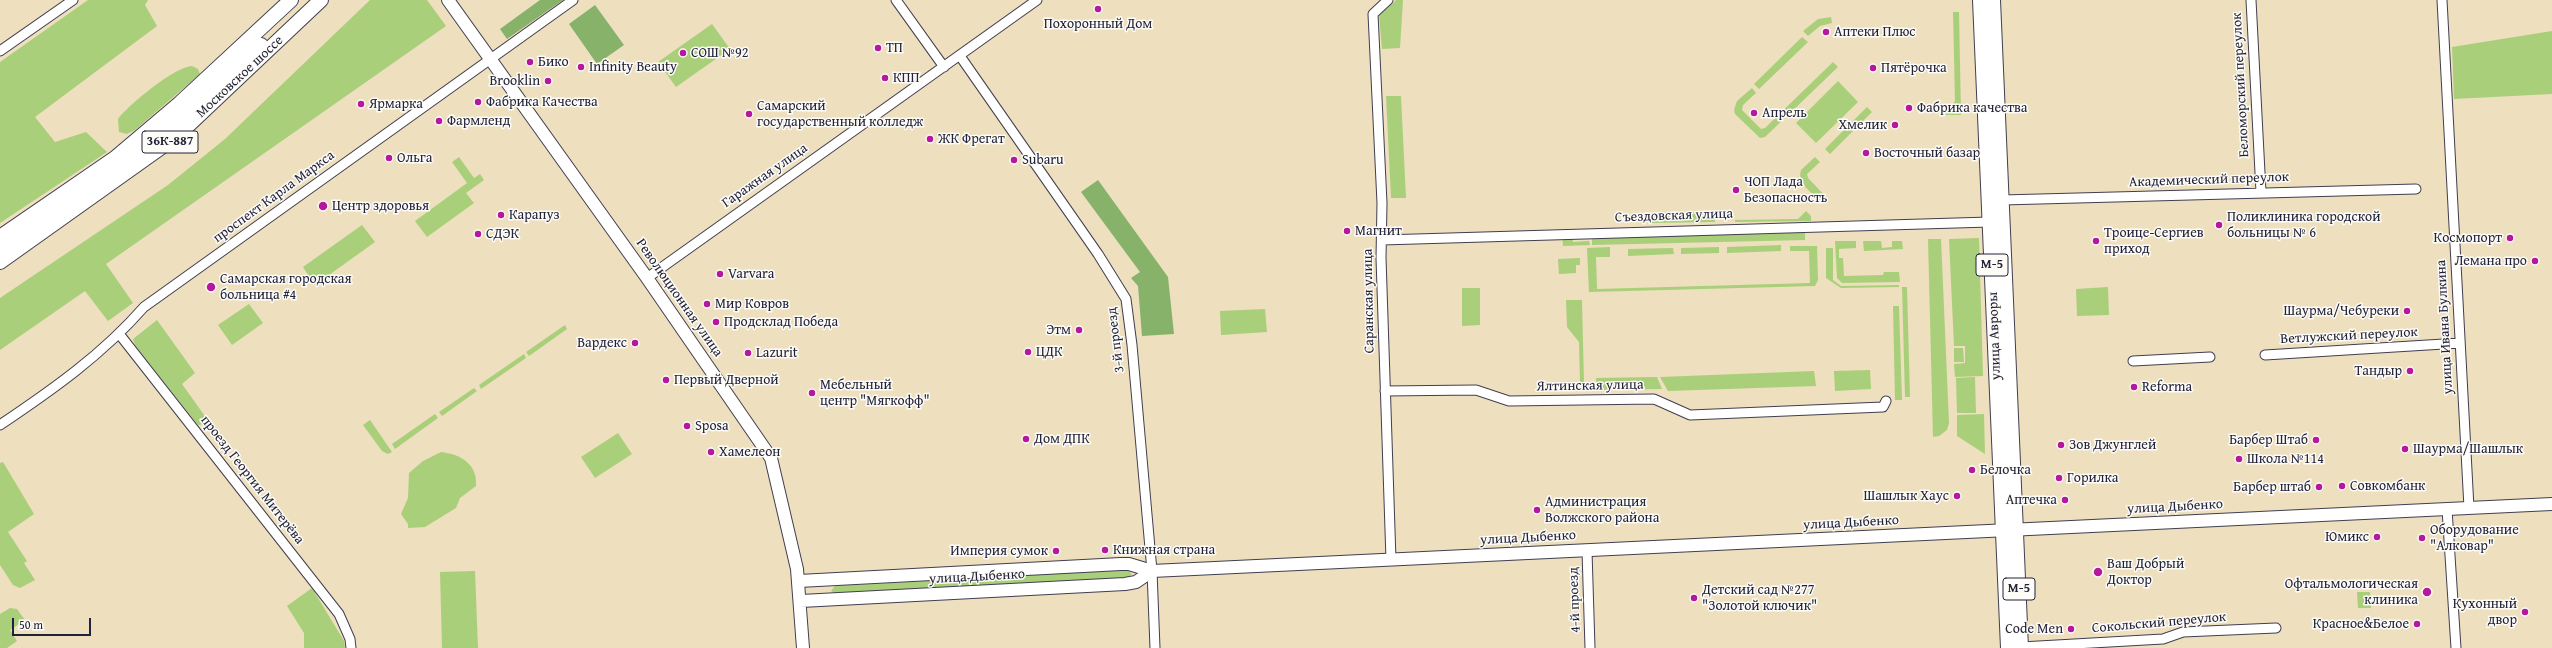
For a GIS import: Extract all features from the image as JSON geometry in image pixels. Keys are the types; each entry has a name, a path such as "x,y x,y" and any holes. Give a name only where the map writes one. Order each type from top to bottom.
{"main road":[{"name":"Московское шоссе","path":"0,237 115,158 180,103 291,0"},
{"name":"Московское шоссе","path":"0,249 143,150 189,111 308,0"},
{"name":"Московское шоссе","path":"0,262 177,136 322,0"},
{"name":"Революционная улица","path":"448,0 647,278 771,458 779,484 799,581 803,648"},
{"name":"улица Авроры","path":"1980,0 1990,222 2010,530 2021,648"},
{"name":"улица Авроры","path":"1993,0 2002,200 2010,530 2008,648"},
{"name":"улица Дыбенко","path":"799,581 1121,564 1129,564 1152,571 2552,504"},
{"name":"улица Дыбенко","path":"801,602 1125,584 1136,582 1152,571"}],"street":[{"path":"0,51 73,0"},
{"name":"проспект Карла Маркса","path":"0,425 65,382 120,335 144,307 573,0"},
{"path":"896,0 944,67"},
{"name":"Гаражная улица","path":"647,278 1037,0"},
{"name":"Саранская улица","path":"1388,0 1373,14 1382,240 1385,391 1391,560"},
{"name":"Беломорский переулок","path":"2251,0 2260,192"},
{"name":"улица Ивана Булкина","path":"2442,0 2469,508"},
{"name":"3-й проезд","path":"960,56 1098,254 1126,299 1132,345 1152,571 1155,648"},
{"name":"Академический переулок","path":"2002,200 2416,189"},
{"name":"Съездовская улица","path":"1382,240 1990,222"},
{"name":"проезд Георгия Митерёва","path":"120,335 339,614 350,639 351,648"},
{"name":"Ветлужский переулок","path":"2265,355 2460,343"},
{"path":"2133,361 2210,357"},
{"name":"Ялтинская улица","path":"1385,391 1476,390 1509,401 1654,399 1690,415 1883,407 1886,401"},
{"path":"2447,509 2456,648"},
{"name":"4-й проезд","path":"1587,551 1590,648"},
{"name":"Сокольский переулок","path":"2021,648 2163,639 2183,632 2276,628"}],"green space":[{"path":"88,0 148,0 145,5 157,26 35,117 55,142 86,132 107,152 0,223 0,62"},
{"path":"370,0 427,0 446,26 106,264 133,303 108,321 85,291 0,350 0,298 168,185 225,139"},
{"path":"540,0 563,0 507,39 500,29"},
{"path":"1396,0 1403,0 1400,48 1382,49 1379,15"},
{"path":"595,5 624,45 597,64 569,24"},
{"path":"1953,12 1959,12 1961,115 1945,115 1955,101"},
{"path":"1831,17 1832,23 1820,26 1808,36 1803,31 1818,19"},
{"path":"712,24 730,49 676,87 658,62"},
{"path":"2552,31 2552,94 2454,99 2452,47"},
{"path":"1802,37 1808,42 1759,89 1754,84"},
{"path":"1833,62 1838,67 1765,137 1760,138 1735,114 1734,110 1737,101 1752,88 1756,93 1743,105 1742,110 1761,129 1765,128"},
{"path":"192,66 198,69 200,74 135,130 127,134 119,132 118,119 123,113 164,79 175,72"},
{"path":"1838,81 1858,102 1816,143 1796,123"},
{"path":"1386,96 1401,96 1406,198 1391,198"},
{"path":"1867,107 1872,112 1830,154 1825,149"},
{"path":"459,157 474,178 480,174 484,180 466,193 474,203 427,237 415,221 467,183 452,162"},
{"path":"1815,157 1820,162 1807,174 1808,178 1827,198 1819,200 1805,186 1800,175 1801,170"},
{"path":"1098,180 1168,277 1174,334 1142,336 1138,286 1131,278 1140,272 1081,192"},
{"path":"1806,211 1811,216 1811,221 1735,222 1735,220 1798,219"},
{"path":"1714,212 1715,222 1650,223 1649,213"},
{"path":"362,225 375,242 315,285 303,267"},
{"path":"1562,231 1572,231 1573,242 1589,241 1590,245 1563,246"},
{"path":"1805,232 1805,240 1592,245 1592,234"},
{"path":"1979,238 1983,376 1955,377 1954,364 1965,363 1965,346 1954,346 1949,239"},
{"path":"1928,239 1941,239 1949,423 1947,430 1939,436 1933,437"},
{"path":"1835,241 1856,241 1856,248 1839,249 1839,258 1843,258 1844,276 1883,275 1884,272 1899,272 1900,282 1842,283 1837,278"},
{"path":"1863,241 1881,241 1882,248 1892,247 1892,241 1902,241 1903,249 1864,251"},
{"path":"1781,245 1781,251 1727,253 1727,247"},
{"path":"1790,246 1817,246 1818,280 1815,286 1589,292 1587,248 1610,247 1610,257 1596,257 1597,289 1810,283 1809,251 1790,251"},
{"path":"1719,247 1719,253 1681,254 1681,248"},
{"path":"1673,248 1674,254 1628,256 1628,249"},
{"path":"1826,248 1833,248 1833,280 1841,286 1899,285 1899,287 1841,288 1826,278"},
{"path":"1580,258 1580,265 1576,265 1576,273 1559,274 1558,259"},
{"path":"1902,287 1907,287 1910,397 1905,397"},
{"path":"2108,287 2109,315 2077,316 2076,289"},
{"path":"1462,288 1480,288 1480,325 1462,326"},
{"path":"1566,300 1582,300 1584,384 1580,384 1579,342 1567,327"},
{"path":"249,304 263,323 232,345 218,325"},
{"path":"1893,306 1899,306 1902,400 1895,400"},
{"path":"1265,309 1267,332 1221,335 1220,311"},
{"path":"157,320 195,373 182,384 207,419 204,424 198,425 135,345 133,339"},
{"path":"565,325 567,329 529,356 526,352"},
{"path":"1954,348 1963,348 1964,362 1954,362"},
{"path":"524,354 526,358 481,389 479,385"},
{"path":"1870,370 1871,389 1835,391 1834,371"},
{"path":"1814,371 1816,386 1668,391 1660,377"},
{"path":"1657,377 1662,389 1597,390 1596,378"},
{"path":"1975,377 1976,413 1957,413 1956,378"},
{"path":"474,388 477,391 442,416 439,412"},
{"path":"435,414 438,418 395,449 392,444"},
{"path":"1984,414 1985,454 1957,436 1957,415"},
{"path":"370,420 392,452 388,454 382,451 363,425"},
{"path":"618,433 632,454 595,478 581,457"},
{"path":"441,452 455,455 471,466 476,478 476,486 460,498 456,508 425,527 408,528 408,524 401,514 408,498 409,473 423,461"},
{"path":"3,462 34,514 8,532 27,561 24,563 35,580 20,588 13,585 0,565 0,463"},
{"path":"1127,570 1132,574 1128,578 836,594 831,591 835,586"},
{"path":"475,571 478,648 442,648 440,572"},
{"path":"312,588 344,641 345,648 304,648 304,633 287,606"},
{"path":"2357,592 2370,592 2371,608 2358,608"},
{"path":"10,608 17,609 25,620 10,630 17,641 7,648 0,648 0,614"}],"place":[{"name":"Похоронный Дом","path":"1098,9"},
{"name":"Аптеки Плюс","path":"1826,32"},
{"name":"ТП","path":"878,48"},
{"name":"СОШ №92","path":"683,53"},
{"name":"Бико","path":"530,62"},
{"name":"Infinity Beauty","path":"581,67"},
{"name":"Пятёрочка","path":"1873,68"},
{"name":"КПП","path":"885,78"},
{"name":"Brooklin","path":"548,81"},
{"name":"Фабрика Качества","path":"478,102"},
{"name":"Ярмарка","path":"361,104"},
{"name":"Фабрика качества","path":"1909,108"},
{"name":"Апрель","path":"1754,113"},
{"name":"Самарский государственный колледж","path":"749,114"},
{"name":"Фармленд","path":"439,121"},
{"name":"Хмелик","path":"1895,125"},
{"name":"ЖК Фрегат","path":"930,139"},
{"name":"Восточный базар","path":"1866,153"},
{"name":"Ольга","path":"389,158"},
{"name":"Subaru","path":"1014,160"},
{"name":"ЧОП Лада Безопасность","path":"1736,190"},
{"name":"Центр здоровья","path":"323,206"},
{"name":"Карапуз","path":"501,215"},
{"name":"Поликлиника городской больницы № 6","path":"2219,225"},
{"name":"Магнит","path":"1347,231"},
{"name":"СДЭК","path":"478,234"},
{"name":"Космопорт","path":"2510,238"},
{"name":"Троице-Сергиев приход","path":"2096,241"},
{"name":"Лемана про","path":"2535,261"},
{"name":"Varvara","path":"720,274"},
{"name":"Самарская городская больница #4","path":"211,287"},
{"name":"Мир Ковров","path":"707,304"},
{"name":"Шаурма/Чебуреки","path":"2407,311"},
{"name":"Продсклад Победа","path":"716,322"},
{"name":"Этм","path":"1079,330"},
{"name":"Вардекс","path":"635,343"},
{"name":"ЦДК","path":"1028,352"},
{"name":"Lazurit","path":"748,353"},
{"name":"Тандыр","path":"2410,371"},
{"name":"Первый Дверной","path":"666,380"},
{"name":"Reforma","path":"2134,387"},
{"name":"Мебельный центр \"Мягкофф\"","path":"812,393"},
{"name":"Sposa","path":"687,426"},
{"name":"Дом ДПК","path":"1026,439"},
{"name":"Барбер Штаб","path":"2316,440"},
{"name":"Зов Джунглей","path":"2061,445"},
{"name":"Шаурма/Шашлык","path":"2405,449"},
{"name":"Хамелеон","path":"711,452"},
{"name":"Школа №114","path":"2239,459"},
{"name":"Белочка","path":"1972,470"},
{"name":"Горилка","path":"2059,478"},
{"name":"Совкомбанк","path":"2342,486"},
{"name":"Барбер штаб","path":"2319,487"},
{"name":"Шашлык Хаус","path":"1957,496"},
{"name":"Аптечка","path":"2065,500"},
{"name":"Администрация Волжского района","path":"1537,510"},
{"name":"Юмикс","path":"2377,537"},
{"name":"Оборудование \"Алковар\"","path":"2422,538"},
{"name":"Книжная страна","path":"1105,550"},
{"name":"Империя сумок","path":"1056,551"},
{"name":"Ваш Добрый Доктор","path":"2098,572"},
{"name":"Офтальмологическая клиника","path":"2427,592"},
{"name":"Детский сад №277 \"Золотой ключик\"","path":"1694,598"},
{"name":"Кухонный двор","path":"2525,612"},
{"name":"Красное&Белое","path":"2417,624"},
{"name":"Code Men","path":"2071,629"}]}
